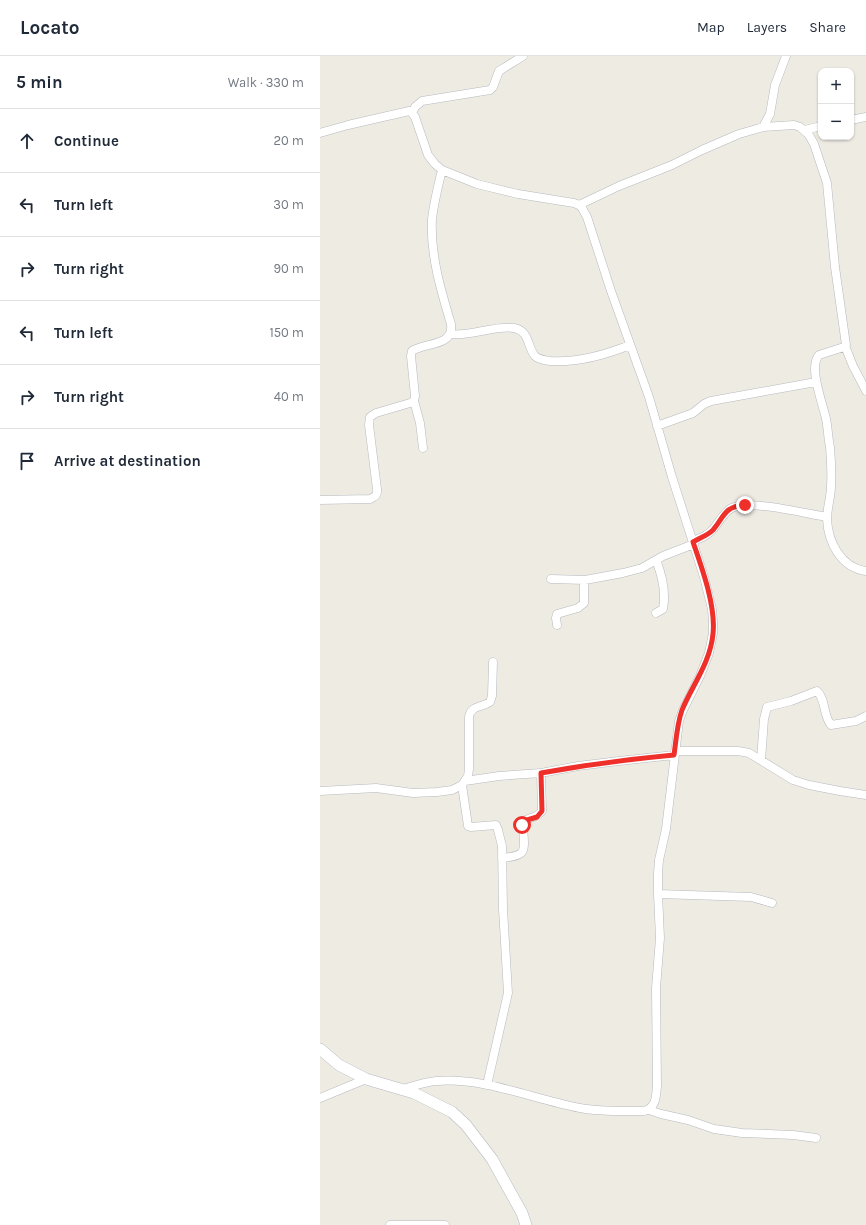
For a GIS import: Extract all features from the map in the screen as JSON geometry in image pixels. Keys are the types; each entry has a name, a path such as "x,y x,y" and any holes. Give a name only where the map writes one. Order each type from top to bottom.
{"main road":[{"path":"320,1049 339,1065 366,1079 414,1093 452,1112 466,1125 492,1159 522,1213 526,1225"}],"street":[{"path":"412,113 415,107 422,101 490,90 493,87 499,71 523,56"},
{"path":"763,127 770,114 775,85 786,56"},
{"path":"320,133 409,111 415,117 428,155 442,170 477,184 518,194 564,200 579,205 587,217 649,397 708,591 712,614 713,633 705,664 679,721 674,753 666,829 660,860 658,894 660,938 656,988 657,1086 655,1102 649,1110"},
{"path":"854,119 866,117"},
{"path":"579,205 739,134 763,127 794,125 805,130 814,144 827,183 835,267 846,344 845,346 853,366 863,380 866,391"},
{"path":"805,130 818,127"},
{"path":"423,448 421,428 414,401 412,351 420,347 445,340 452,329 441,290 432,240 433,213 442,170"},
{"path":"450,334 455,335 515,328 525,334 537,358 558,361 590,358 630,345"},
{"path":"845,346 819,355 816,360 816,382 826,419 831,454 831,486 827,517 828,530 837,551 847,563 855,568 866,571"},
{"path":"657,426 693,413 704,404 711,401 816,382"},
{"path":"320,500 370,499 378,494 369,426 370,417 376,413 414,401"},
{"path":"551,579 584,580 623,574 642,568 694,543 713,530 725,513 734,506 756,505 827,517"},
{"path":"656,560 662,580 664,601 663,609 656,613"},
{"path":"557,625 557,614 578,608 584,603 584,580"},
{"path":"487,1085 508,993 503,909 501,837 496,825 468,826 464,783 468,776 469,769 469,717 471,710 488,704 491,700 493,662"},
{"path":"761,760 764,719 767,707 791,701 817,691 820,695 828,721 831,725 856,720 866,716"},
{"path":"320,791 376,788 422,793 452,790 464,783 499,776 541,773 578,766 674,753 744,752 749,753 797,781 840,791 866,794"},
{"path":"502,858 523,852 523,822 537,817 542,811 541,773"},
{"path":"658,894 751,897 772,903"},
{"path":"320,1098 366,1079"},
{"path":"403,1089 434,1081 456,1081 487,1085 582,1108 620,1111 649,1110 688,1120 714,1129 742,1133 793,1135 816,1138"},
{"path":"390,1225 445,1225"}],"route":[{"path":"522,825 524,821 537,817 542,811 541,773 578,766 674,755 679,721 705,664 712,643 713,633 713,622 708,591 693,542 713,530 725,513 734,506 745,505"}]}
